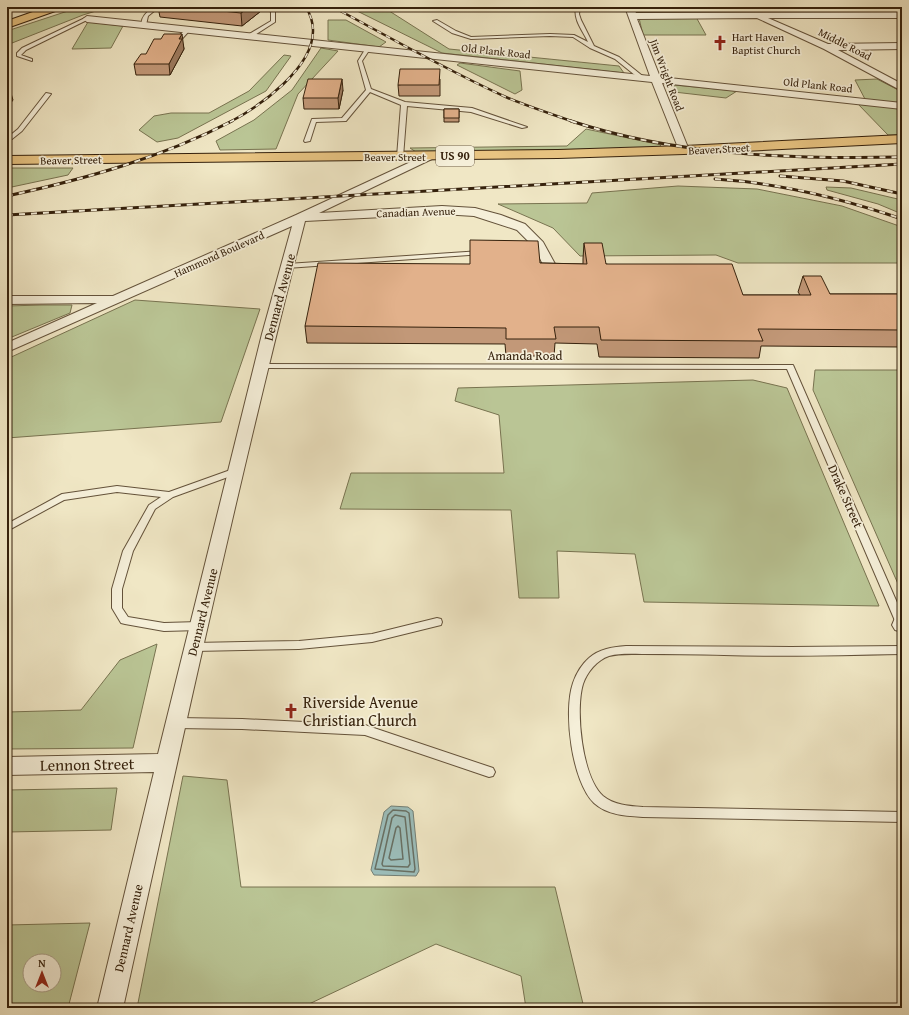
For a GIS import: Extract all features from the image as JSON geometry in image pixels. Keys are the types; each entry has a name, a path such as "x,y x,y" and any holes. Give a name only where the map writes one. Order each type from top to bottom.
{"main road":[{"path":"7,25 57,7"},
{"name":"Beaver Street","path":"7,160 400,157 684,150 902,139"}],"street":[{"name":"Middle Road","path":"732,7 827,47 902,88"},
{"path":"631,12 755,16 902,15"},
{"name":"Jim Wright Road","path":"631,12 684,150"},
{"name":"Old Plank Road","path":"87,19 902,106"},
{"path":"827,47 902,46"},
{"name":"Hammond Boulevard","path":"7,348 300,218 430,156"},
{"name":"Canadian Avenue","path":"300,218 442,210 465,211 497,218 521,227 539,245 537,249 554,273"},
{"name":"Dennard Avenue","path":"110,1008 166,763 261,366 300,218"},
{"path":"7,300 116,299"},
{"name":"Lennon Street","path":"7,766 166,763"}],"lane":[{"path":"144,25 146,14 157,7"},
{"path":"248,36 273,22 273,12 267,7"},
{"path":"578,7 576,14 578,22 585,32 592,47"},
{"path":"30,60 19,56 18,54 24,49 87,19"},
{"path":"436,21 454,32 471,38 518,37 550,34 574,36 592,47 617,58 643,79"},
{"path":"178,40 188,30"},
{"path":"368,49 362,55 360,61 368,90"},
{"path":"368,90 404,104 472,110 524,127"},
{"path":"307,141 314,120 344,120 368,90"},
{"path":"7,141 20,130 48,94"},
{"path":"400,157 404,104"},
{"path":"287,266 490,252"},
{"name":"Amanda Road","path":"261,366 790,367"},
{"name":"Drake Street","path":"790,367 902,624"},
{"path":"199,626 164,627 125,620 117,608 117,589 128,551 152,507 170,495 236,471"},
{"path":"7,528 62,497 117,489 170,495"},
{"path":"194,647 299,645 372,638 437,622"},
{"path":"902,650 787,652 660,650 610,652 597,657 583,672 578,685 576,718 581,767 585,779 602,802 622,810 643,812 902,817"},
{"path":"176,723 242,724 365,730 489,772"}],"green space":[{"path":"80,7 109,7 83,15 7,45 7,31"},
{"path":"349,7 383,7 449,49 619,66 624,73 442,53"},
{"path":"849,7 902,7 902,12 854,12"},
{"path":"696,17 706,35 643,35 639,18"},
{"path":"328,20 346,20 386,42 379,47 328,40"},
{"path":"88,22 123,26 111,48 72,49"},
{"path":"321,48 338,51 298,94 276,149 220,150 216,141 254,120 292,90"},
{"path":"284,55 291,56 266,91 178,138 157,142 139,130 154,116 171,113 209,113 249,91"},
{"path":"460,63 520,71 522,90 515,94 457,65"},
{"path":"877,79 902,92 902,105 866,101 855,80"},
{"path":"674,85 737,91 726,98 674,92"},
{"path":"857,103 902,108 902,135 888,135"},
{"path":"586,129 661,145 658,148 416,152 410,148 567,146"},
{"path":"7,168 73,168 68,175 7,188"},
{"path":"678,186 757,189 842,206 902,227 902,263 738,263 716,255 580,256 553,228 498,204 587,203 592,193"},
{"path":"826,187 851,188 902,200 902,214 878,204 827,190"},
{"path":"135,300 260,309 221,422 7,438 7,359"},
{"path":"72,305 70,313 7,339 7,306"},
{"path":"815,370 902,370 902,593 813,390"},
{"path":"753,380 787,388 879,606 644,602 635,554 557,551 559,598 519,598 511,510 340,509 351,473 504,473 499,415 455,401 458,388"},
{"path":"157,644 133,748 7,749 7,712 81,710 120,660"},
{"path":"183,776 227,780 241,887 555,887 584,1008 526,1008 521,976 436,944 309,1004 308,1008 137,1008"},
{"path":"117,788 111,830 7,832 7,790"},
{"path":"90,923 68,1008 7,1008 7,925"}],"water":[{"path":"391,806 408,807 413,811 419,871 416,876 374,875 371,870 384,812"}],"building":[{"path":"184,7 249,7 241,13"},
{"path":"164,34 182,34 179,39 182,39 169,64 134,64 141,54 146,54 154,39 161,39"},
{"path":"400,69 440,69 439,85 398,85"},
{"path":"308,79 342,79 338,98 303,98"},
{"path":"444,109 459,109 459,118 444,118"},
{"path":"470,240 538,241 540,263 587,264 584,243 602,243 606,264 732,264 743,295 811,295 803,276 821,276 830,294 902,294 902,330 758,329 763,341 601,340 599,327 554,327 556,339 506,339 506,328 305,326 318,263 470,264"}],"railway":[{"path":"230,122 270,96 295,72 305,58 311,44 313,30 311,18 306,7"},
{"path":"333,7 486,88 516,101 572,121"},
{"path":"572,121 611,133 652,142 735,153 776,156 902,157"},
{"path":"7,196 94,175 150,157 230,122"},
{"path":"7,215 902,164"},
{"path":"780,176 843,181 902,194"},
{"path":"715,179 787,188 856,204 902,219"}],"place":[{"name":"Hart Haven Baptist Church","path":"720,43"},
{"name":"Riverside Avenue Christian Church","path":"291,711"}]}
